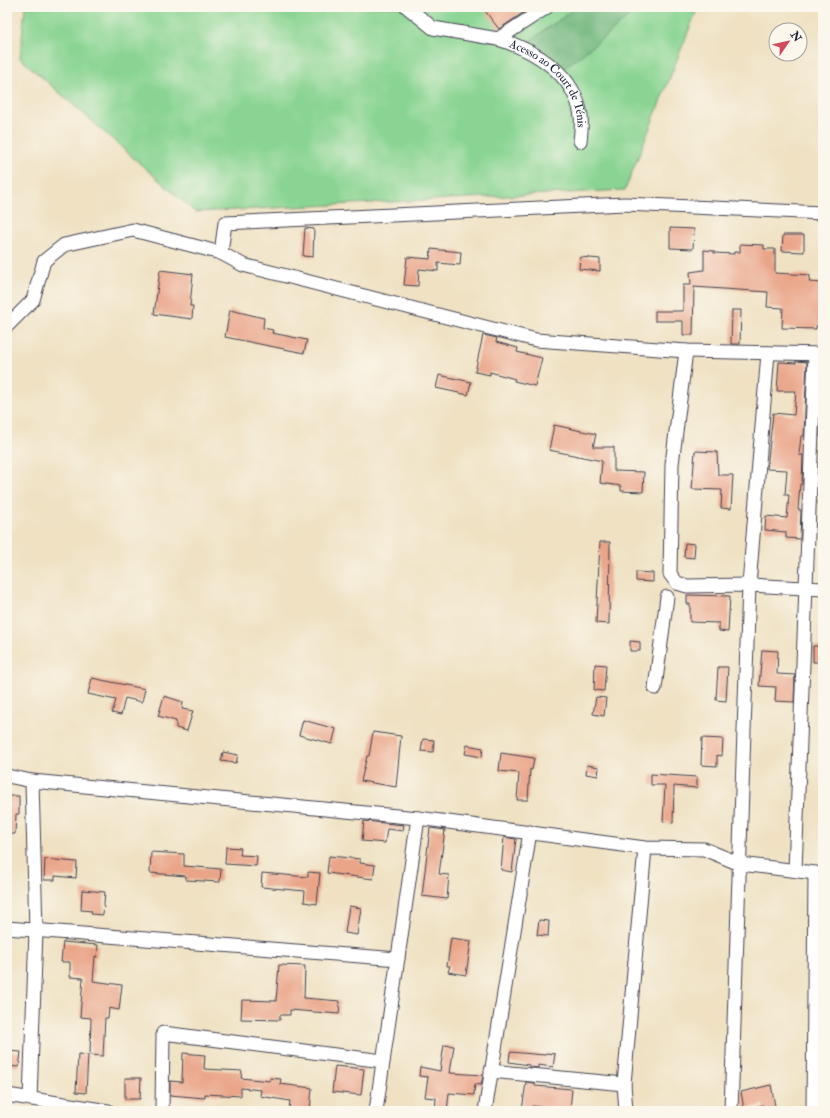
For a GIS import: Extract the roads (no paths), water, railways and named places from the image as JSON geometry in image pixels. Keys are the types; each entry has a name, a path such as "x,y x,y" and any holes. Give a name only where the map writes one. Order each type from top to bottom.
{"street":[{"name":"Acesso ao Court de Ténis","path":"407,7 433,28 498,39 516,44 554,68 567,81 577,100 581,116 580,140"},
{"path":"498,39 548,7"},
{"path":"221,253 225,224 625,204 823,212"},
{"path":"7,326 33,300 44,261 64,245 133,230 221,253 243,265 536,340 686,351 819,354 806,588 795,870"},
{"path":"686,351 672,464 670,574 677,583 687,586 749,586 823,589"},
{"path":"731,1111 749,586 768,354"},
{"path":"655,688 667,597"},
{"path":"7,776 32,781 418,818 645,848 704,849 740,864 819,873 814,1111"},
{"path":"30,1099 36,931 32,781"},
{"path":"376,1111 418,818"},
{"path":"485,1111 530,832"},
{"path":"626,1111 624,1084 645,848"},
{"path":"7,928 398,959"},
{"path":"162,1111 163,1033 383,1061"},
{"path":"491,1071 624,1084"},
{"path":"7,1095 108,1111"}]}
